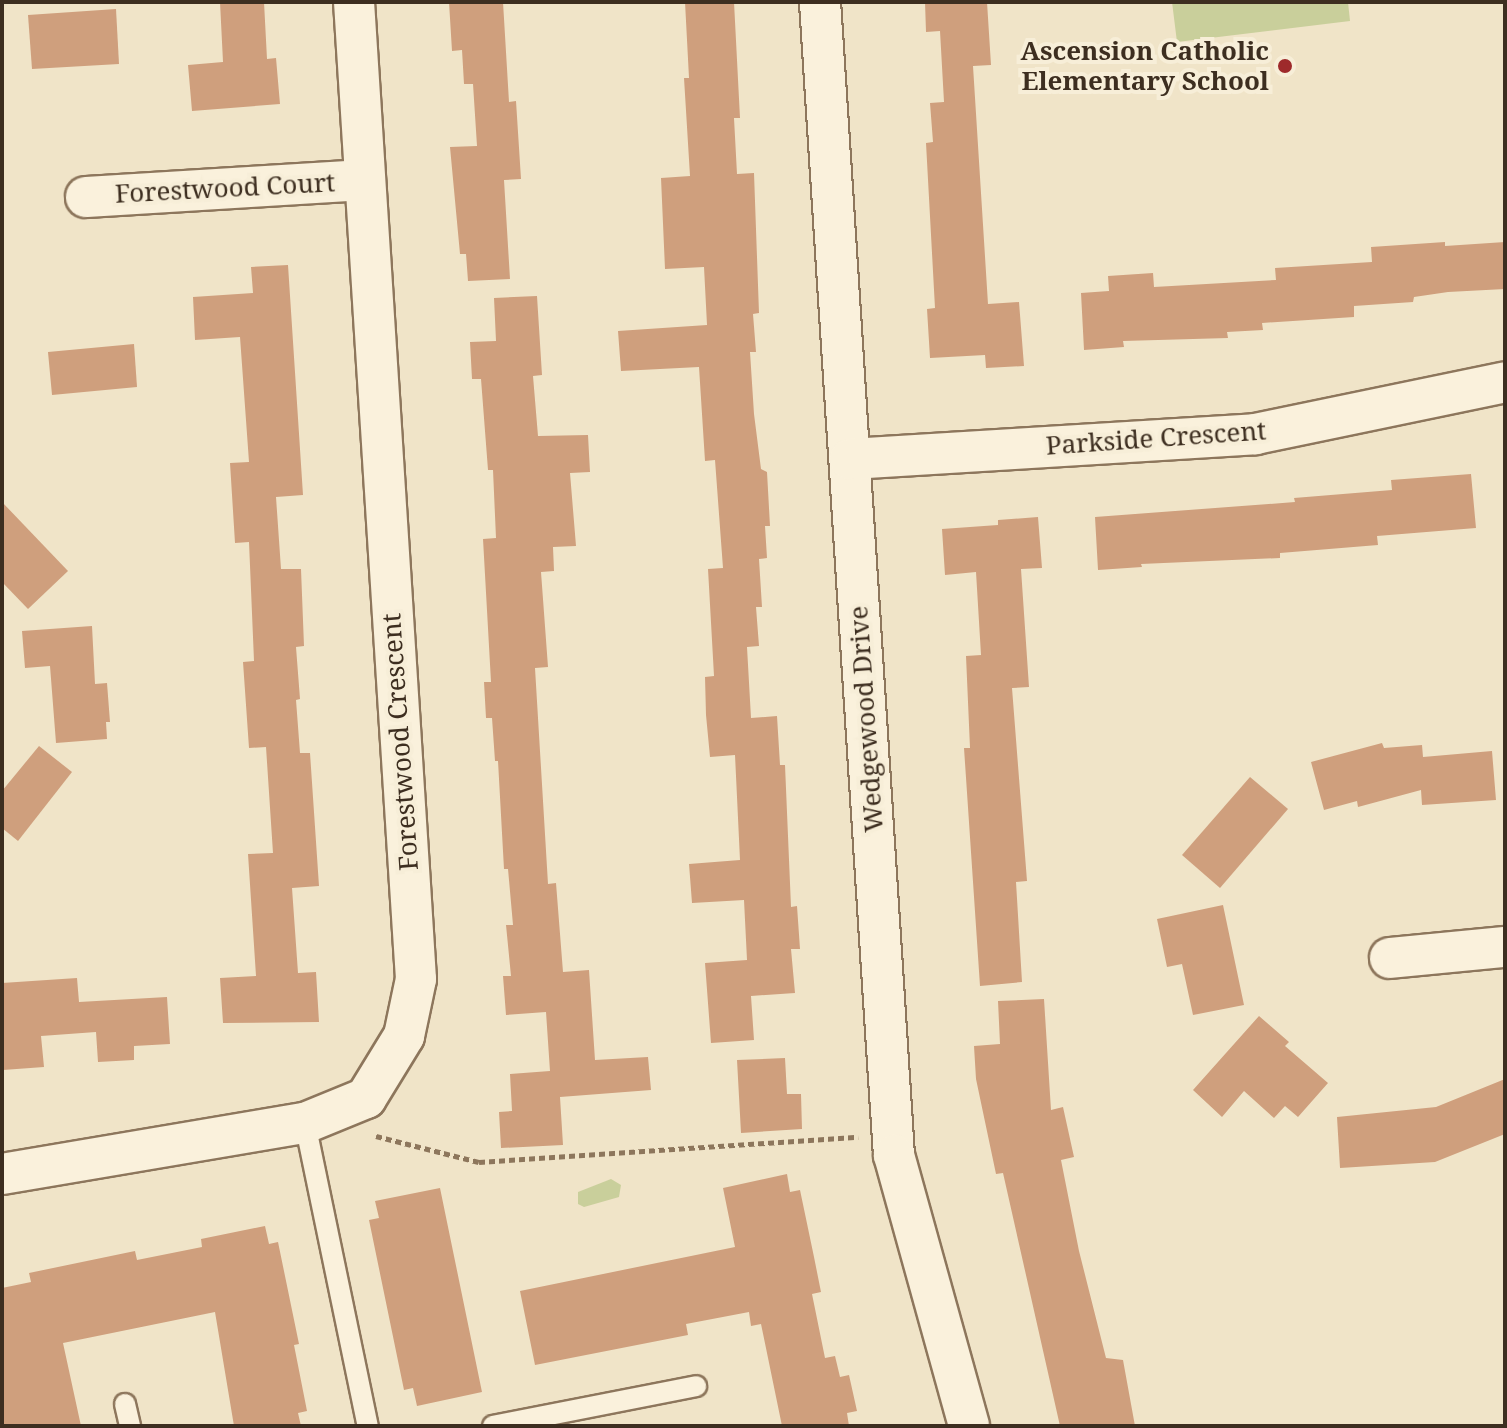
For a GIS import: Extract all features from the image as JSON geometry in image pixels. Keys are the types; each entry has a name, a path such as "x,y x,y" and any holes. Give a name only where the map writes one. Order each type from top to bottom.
{"street":[{"name":"Forestwood Crescent","path":"2,1174 305,1123 366,1098 404,1036 416,979 354,2"},
{"name":"Wedgewood Drive","path":"820,2 894,1155 969,1426"},
{"name":"Forestwood Court","path":"86,197 364,180"},
{"name":"Parkside Crescent","path":"850,459 1255,434 1505,382"},
{"path":"1390,958 1505,947"}],"lane":[{"path":"305,1123 368,1426"},
{"path":"493,1426 696,1386"},
{"path":"125,1404 130,1426"}],"path":[{"path":"342,1107 374,1136 479,1162 892,1135"}],"green space":[{"path":"1172,2 1348,2 1350,21 1177,42"},
{"path":"611,1179 621,1185 619,1197 584,1207 578,1204 578,1192"}],"building":[{"path":"220,2 264,2 267,59 276,58 280,104 192,111 188,65 223,62"},
{"path":"449,2 503,2 509,102 516,101 521,179 504,180 510,279 468,281 466,254 460,254 450,147 477,146 473,84 464,84 462,50 452,51"},
{"path":"685,2 734,2 740,118 734,118 737,174 754,173 759,313 753,314 756,352 750,352 761,469 767,472 770,526 765,526 767,558 759,559 762,607 756,607 759,646 747,647 751,718 777,716 780,765 785,765 791,907 797,906 800,949 791,949 795,993 751,996 754,1040 711,1043 705,963 747,960 744,900 692,903 689,864 740,860 735,755 710,757 706,715 705,677 714,676 708,569 723,568 715,460 705,461 699,367 621,371 618,331 707,325 704,267 665,269 661,178 690,176 684,78 689,78"},
{"path":"925,2 987,2 991,65 973,66 988,304 1019,302 1024,366 986,368 985,355 930,358 927,309 935,308 926,143 933,142 930,103 944,102 940,31 926,32"},
{"path":"116,9 119,64 32,69 28,15"},
{"path":"1445,242 1445,246 1505,242 1505,289 1448,292 1414,297 1413,302 1354,306 1354,317 1262,323 1263,330 1227,332 1228,338 1123,341 1124,347 1084,350 1081,293 1109,291 1108,276 1153,273 1154,287 1276,280 1275,268 1372,262 1371,247"},
{"path":"288,265 303,495 276,497 281,569 301,569 304,646 296,647 300,699 296,700 300,753 310,753 319,886 292,888 298,973 316,972 319,1022 223,1023 220,978 256,976 248,854 273,853 266,747 249,748 243,662 254,661 249,542 235,543 230,463 249,462 240,337 195,340 193,297 253,293 251,267"},
{"path":"537,296 542,375 533,376 538,436 588,435 590,472 570,473 576,546 553,547 554,571 541,572 548,667 535,668 548,884 556,883 563,972 589,970 595,1060 648,1057 651,1090 560,1097 563,1145 501,1148 499,1112 512,1111 510,1074 550,1071 546,1012 506,1015 503,976 511,976 506,925 513,925 508,869 504,869 498,761 495,761 492,718 486,718 484,682 491,682 483,539 496,538 493,470 488,470 481,379 472,379 470,342 496,341 494,298"},
{"path":"134,344 137,387 52,395 48,352"},
{"path":"1471,474 1476,528 1377,536 1378,545 1280,553 1280,558 1141,564 1142,567 1098,570 1095,517 1295,502 1294,498 1392,490 1391,480"},
{"path":"2,502 68,571 28,609 2,582"},
{"path":"1038,517 1042,568 1021,569 1029,687 1012,688 1027,881 1016,882 1022,982 980,986 964,748 970,748 966,656 981,655 976,572 945,575 942,529 998,525 998,520"},
{"path":"92,626 95,684 107,683 110,722 106,722 107,739 56,743 50,666 25,668 22,631"},
{"path":"1382,743 1384,748 1422,745 1423,757 1492,751 1496,800 1422,805 1421,790 1358,807 1357,801 1324,810 1311,762"},
{"path":"39,746 72,772 18,841 2,828 2,791"},
{"path":"1250,777 1288,809 1220,888 1182,855"},
{"path":"1223,905 1244,1005 1193,1015 1182,964 1167,967 1157,919"},
{"path":"77,978 79,1002 167,997 170,1044 134,1046 134,1060 98,1062 96,1032 41,1036 44,1067 3,1070 2,983"},
{"path":"1044,999 1051,1110 1063,1107 1074,1157 1061,1160 1079,1251 1106,1358 1123,1360 1135,1426 1060,1426 1003,1173 996,1174 976,1079 974,1046 1000,1044 998,1001"},
{"path":"1259,1016 1289,1042 1285,1046 1328,1083 1298,1117 1285,1106 1274,1118 1244,1091 1222,1117 1193,1090"},
{"path":"785,1058 787,1094 801,1094 802,1129 741,1133 737,1060"},
{"path":"1505,1079 1505,1134 1435,1162 1340,1168 1337,1117 1436,1107"},
{"path":"787,1174 790,1192 800,1190 814,1257 821,1292 812,1294 825,1358 835,1356 840,1377 849,1375 857,1411 847,1413 849,1426 782,1426 761,1324 751,1326 749,1312 686,1324 688,1335 535,1365 520,1291 735,1247 723,1188"},
{"path":"440,1188 482,1392 417,1406 413,1388 404,1390 369,1220 379,1218 375,1201"},
{"path":"265,1226 269,1244 278,1242 299,1344 294,1345 307,1411 298,1413 301,1426 234,1426 215,1312 63,1343 81,1426 2,1426 2,1288 31,1282 29,1273 135,1251 137,1260 202,1247 201,1239"}],"place":[{"name":"Ascension Catholic Elementary School","path":"1285,66"}]}
